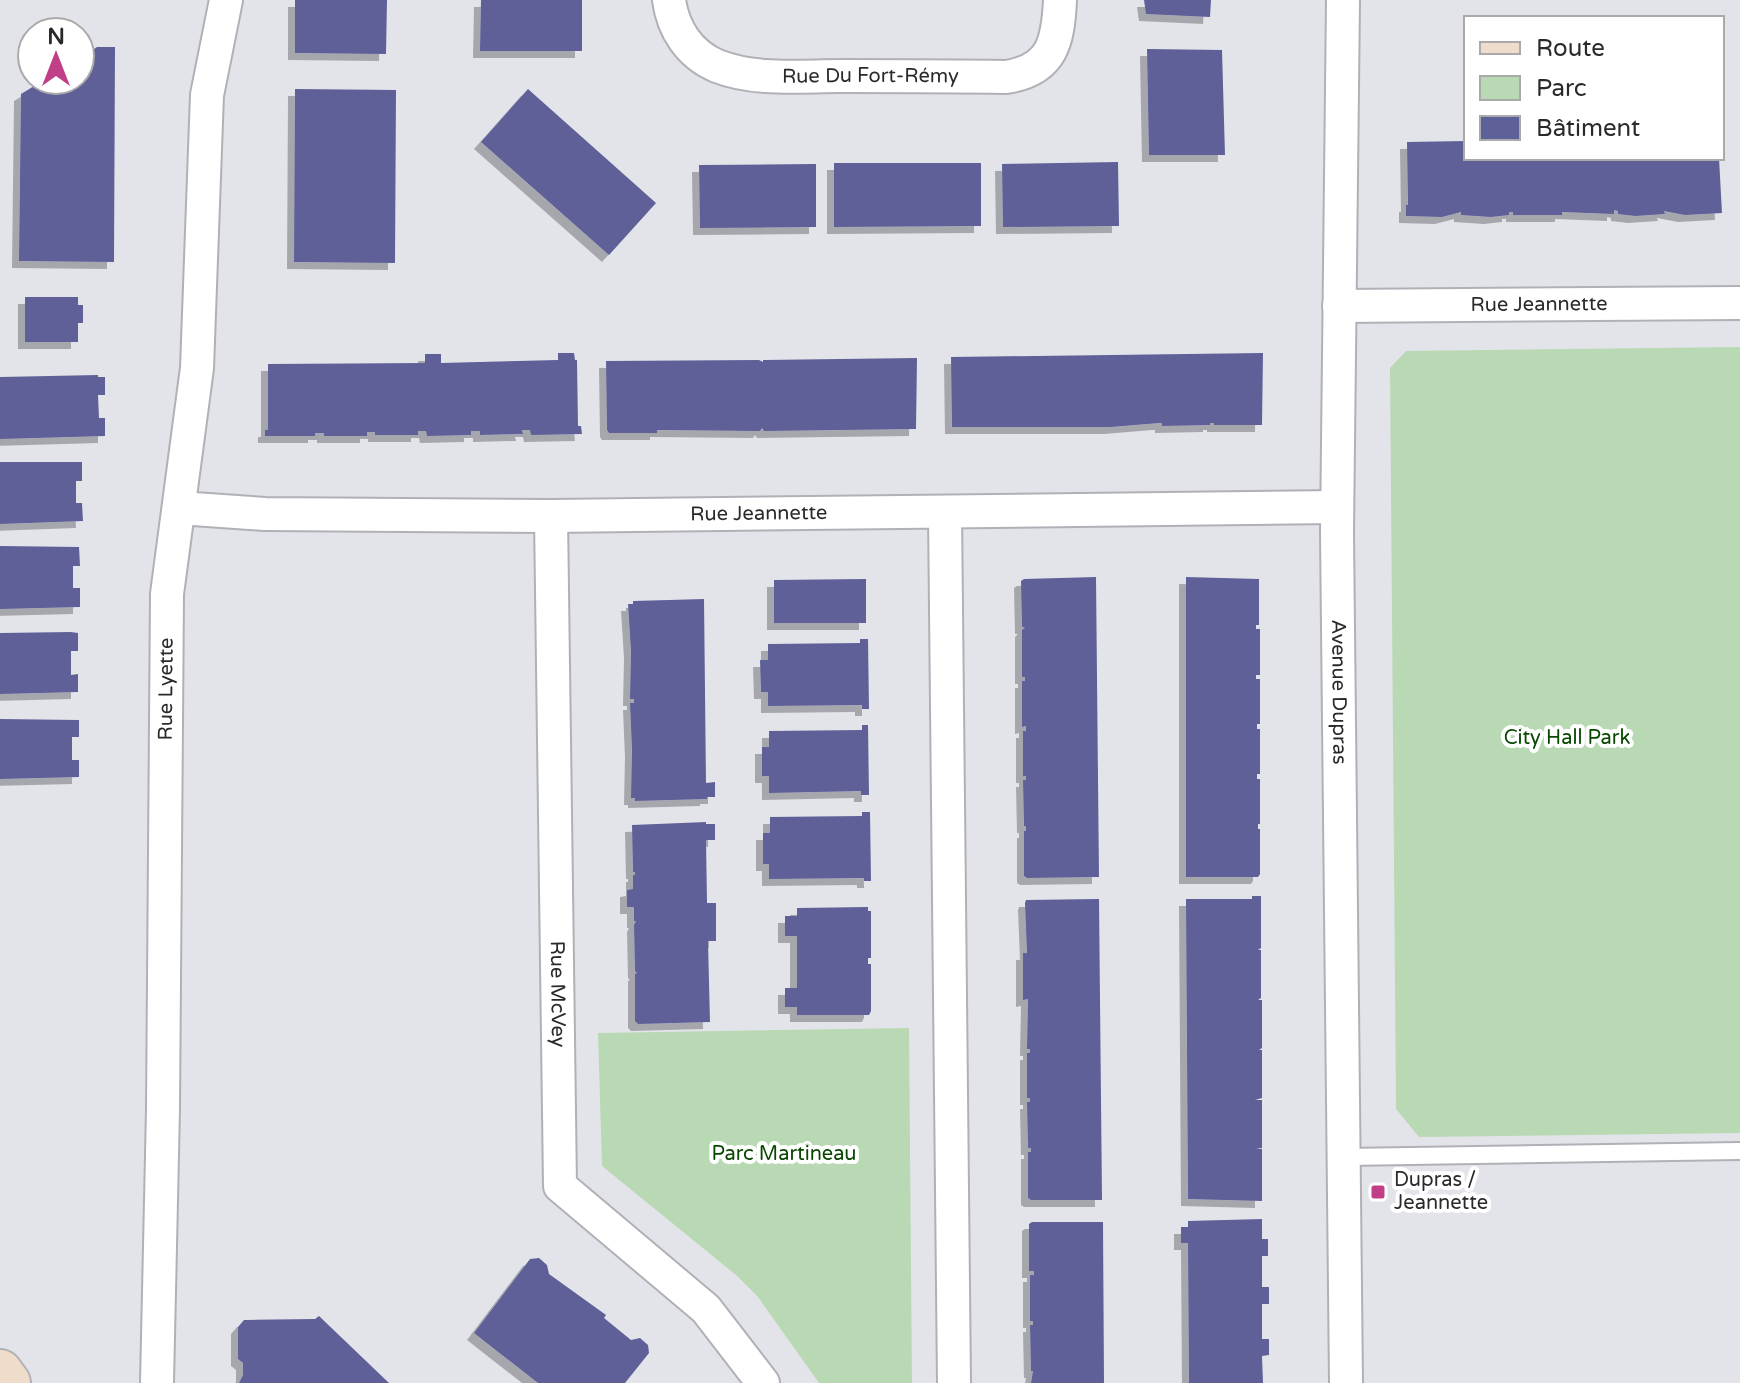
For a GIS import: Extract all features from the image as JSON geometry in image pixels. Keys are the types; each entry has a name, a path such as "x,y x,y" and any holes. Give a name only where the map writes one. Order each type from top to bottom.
{"main road":[{"path":"0,1372 8,1383"}],"street":[{"name":"Rue Lyette","path":"157,1383 164,1029 167,594 198,357 207,95 226,0"},
{"name":"Rue Du Fort-Rémy","path":"669,0 672,21 689,46 708,61 736,72 779,76 991,77 1020,75 1040,64 1048,55 1057,34 1060,0"},
{"name":"Avenue Dupras","path":"1343,0 1337,507 1346,1383"},
{"name":"Rue Jeannette","path":"1339,306 1740,303"},
{"name":"Rue Jeannette","path":"179,508 265,514 551,516 1337,507"},
{"path":"945,512 954,1383"},
{"name":"Rue McVey","path":"551,516 560,1186 706,1309 763,1383"}],"lane":[{"path":"1345,1157 1740,1151"}],"green space":[{"name":"City Hall Park","path":"1740,347 1740,1133 1419,1137 1396,1109 1390,368 1406,351"},
{"name":"Parc Martineau","path":"909,1028 912,1383 819,1383 758,1297 736,1275 602,1166 598,1033"}],"building":[{"path":"295,0 387,0 386,54 295,53"},
{"path":"481,0 582,0 582,51 480,51"},
{"path":"1144,0 1211,0 1210,17 1146,14"},
{"path":"115,47 114,262 19,261 21,96 96,96 96,48"},
{"path":"1147,49 1222,50 1225,155 1149,155"},
{"path":"295,89 396,90 395,263 294,262"},
{"path":"528,89 656,203 609,255 481,142"},
{"path":"1464,141 1464,160 1719,160 1722,213 1685,215 1664,211 1665,214 1635,216 1618,214 1614,210 1614,214 1562,212 1562,215 1513,215 1509,212 1509,215 1491,217 1461,215 1461,212 1442,217 1406,216 1407,142"},
{"path":"1118,162 1119,226 1003,227 1002,164"},
{"path":"834,163 981,163 981,226 834,227"},
{"path":"816,164 816,227 700,228 699,165"},
{"path":"25,297 78,297 78,305 83,305 83,323 78,323 78,342 25,342"},
{"path":"558,353 574,353 577,360 578,426 581,426 582,434 531,435 530,430 522,430 523,434 480,435 480,431 471,431 471,435 427,436 426,431 418,431 418,435 375,435 375,432 367,432 367,436 324,436 324,433 315,433 315,436 265,436 265,430 268,430 268,364 425,363 425,354 441,354 441,363 558,360"},
{"path":"1263,353 1262,425 1210,423 1162,426 1159,423 1111,427 952,427 951,357"},
{"path":"917,358 916,429 764,431 762,428 760,431 657,430 657,433 609,433 607,430 606,361 763,362"},
{"path":"0,377 105,377 105,395 98,395 99,418 105,418 105,436 0,439"},
{"path":"0,462 82,462 82,481 76,481 76,503 82,503 83,521 0,524"},
{"path":"0,546 79,547 80,566 73,566 73,588 80,588 80,607 0,609"},
{"path":"1096,577 1099,877 1027,878 1024,876 1026,826 1023,780 1026,780 1023,776 1023,731 1026,731 1026,726 1022,727 1022,681 1025,677 1022,677 1022,630 1025,627 1022,627 1021,581"},
{"path":"1186,577 1259,579 1259,625 1256,625 1256,629 1260,629 1260,675 1256,675 1256,679 1260,679 1260,724 1257,724 1257,729 1260,729 1258,877 1186,877"},
{"path":"866,579 866,623 774,623 774,580"},
{"path":"704,599 706,783 715,782 715,797 635,801 631,798 630,703 634,703 634,699 630,699 628,604 633,604 633,601"},
{"path":"0,633 78,633 78,651 71,651 71,675 78,674 78,692 0,694"},
{"path":"860,639 868,639 869,709 862,709 862,705 768,706 768,692 761,692 760,660 768,660 768,644 860,643"},
{"path":"0,719 79,720 79,737 72,737 72,760 79,760 79,777 0,779"},
{"path":"862,725 868,725 869,795 861,795 861,791 769,793 769,776 762,776 762,747 769,747 769,731 862,730"},
{"path":"862,812 870,812 871,881 864,881 864,878 769,879 769,864 763,864 763,833 770,833 770,817 862,816"},
{"path":"715,824 715,840 706,840 707,903 716,903 716,941 708,941 710,1022 638,1024 635,1021 636,921 634,907 627,907 627,890 633,889 635,875 632,825"},
{"path":"1252,896 1261,896 1261,948 1258,950 1261,950 1261,998 1258,1000 1262,1000 1262,1048 1259,1050 1262,1050 1262,1098 1255,1100 1262,1100 1262,1148 1256,1149 1262,1149 1262,1201 1188,1199 1186,899 1252,899"},
{"path":"1099,899 1102,1200 1031,1200 1028,1198 1028,1152 1031,1148 1028,1148 1027,1102 1030,1102 1027,1098 1027,1053 1030,1053 1027,1049 1028,999 1023,1000 1023,953 1027,953 1025,903 1026,900"},
{"path":"868,907 871,911 869,1015 797,1015 797,1007 785,1007 785,988 797,988 797,936 785,936 785,916 797,916 797,908"},
{"path":"1262,1219 1262,1239 1268,1239 1268,1256 1262,1256 1262,1287 1269,1287 1269,1304 1262,1304 1262,1339 1269,1339 1269,1355 1262,1356 1263,1383 1189,1383 1188,1243 1181,1243 1181,1227 1188,1227 1188,1221"},
{"path":"1103,1222 1104,1383 1031,1383 1030,1325 1033,1321 1030,1321 1030,1275 1034,1275 1034,1271 1029,1271 1029,1224"},
{"path":"539,1258 547,1265 549,1274 606,1315 604,1318 631,1340 640,1338 648,1345 649,1353 625,1383 538,1383 474,1333 530,1259"},
{"path":"319,1316 389,1383 239,1383 243,1363 238,1359 238,1327 244,1320 315,1319"}],"place":[{"name":"Dupras / Jeannette","path":"1378,1192"}]}
